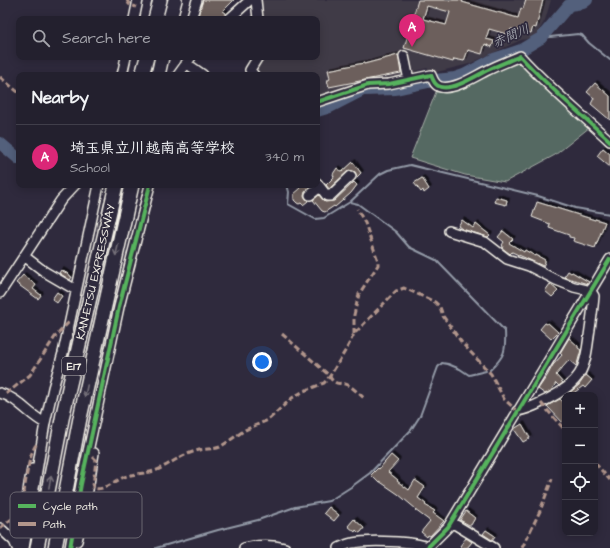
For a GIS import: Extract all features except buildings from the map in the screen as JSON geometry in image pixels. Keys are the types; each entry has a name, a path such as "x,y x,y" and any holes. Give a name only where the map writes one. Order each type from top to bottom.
{"highway":[{"path":"157,16 160,0"},
{"path":"171,16 175,0"},
{"path":"143,72 145,60"},
{"path":"159,72 161,60"},
{"name":"KAN-ETSU EXPRESSWAY","path":"48,492 63,414 115,188"},
{"name":"KAN-ETSU EXPRESSWAY","path":"66,492 82,411 131,188"},
{"name":"KAN-ETSU EXPRESSWAY","path":"37,548 39,538"},
{"name":"KAN-ETSU EXPRESSWAY","path":"55,548 57,538"}],"street":[{"path":"135,16 138,0"},
{"path":"192,16 197,0"},
{"path":"233,16 250,0"},
{"path":"256,0 258,16"},
{"path":"404,56 409,80"},
{"path":"320,101 368,85 389,84 431,75 436,84 441,87 453,86 465,82 520,56 539,78 560,95 610,141"},
{"path":"123,72 125,60"},
{"path":"180,72 188,60 200,72"},
{"path":"252,72 250,70 256,60"},
{"path":"320,186 327,196 332,196 351,176"},
{"path":"0,293 60,200 72,188"},
{"path":"27,492 38,444 45,425 53,388 63,353 76,290 93,225 99,188"},
{"path":"81,492 134,235 149,188"},
{"path":"310,196 317,188"},
{"path":"449,231 485,242 508,258 529,266 556,280 574,287 591,291 594,296 587,356 578,377 560,393 524,411 517,412"},
{"path":"24,256 45,272 76,290"},
{"path":"339,548 355,542 408,543 422,544 427,547 448,527 610,259"},
{"path":"0,393 10,397 45,425"},
{"path":"88,492 95,442 92,432"},
{"path":"451,522 483,545 494,548"},
{"path":"0,528 10,537"},
{"path":"11,538 20,547"},
{"path":"70,548 72,538"},
{"path":"75,548 77,538"},
{"path":"244,548 269,546 285,548"}],"shaded area":[{"path":"261,0 551,0 545,20 538,32 531,38 521,40 469,64 433,73 427,68 403,75 366,82 320,96 320,72 259,72 257,68 261,60 320,60 320,16 262,16"}],"green space":[{"path":"518,61 543,86 590,127 555,155 505,182 465,175 410,158 436,92 462,88 494,71"}],"waterway":[{"name":"赤間川","path":"435,80 455,78 464,75 494,59 521,50 541,38 569,5 583,3 587,0"},
{"path":"541,38 578,34 582,35 589,43 610,60"},
{"name":"赤間川","path":"320,110 330,107 363,90 396,89 433,81"},
{"name":"赤間川","path":"0,143 16,156"},
{"path":"288,188 288,204 315,219 324,218 350,202 380,174 388,170 410,165 538,196 575,208 610,214"},
{"path":"350,202 358,204 396,232 409,247 436,260 505,331 504,353 499,361 490,370"},
{"path":"156,548 258,520 295,507 329,501 370,473 411,430 420,416 438,367 442,363 460,369 469,375 486,371"}],"tunnel":[{"path":"95,226 130,235"}],"marked path":[{"path":"127,0 129,4 136,7"},
{"path":"0,77 16,90"},
{"path":"354,334 354,315 359,294 378,265 365,223 357,209"},
{"path":"93,457 96,460 93,488 101,489 124,477 157,470 180,457 199,450 220,447 245,430 268,420 292,398 304,391 324,383 330,376 354,334 396,291 404,288 435,302 440,307 443,316 462,343 491,374 504,399 517,411"},
{"path":"6,394 30,375 55,337 69,322"},
{"path":"282,334 330,376 331,379 337,383 350,386 364,398"},
{"path":"541,403 563,428"},
{"path":"24,492 31,455 38,443"},
{"path":"596,464 610,480"},
{"path":"522,548 540,511 552,479"},
{"path":"0,528 10,520"}],"cycle path":[{"path":"320,101 368,85 389,84 431,75 434,82 441,87 459,85 520,56 553,89 610,141"},
{"path":"80,492 119,307 149,188"},
{"path":"427,548 448,527 610,259"},
{"path":"70,548 72,538"}],"place":[{"name":"埼玉県立川越南高等学校","path":"412,47"}]}
